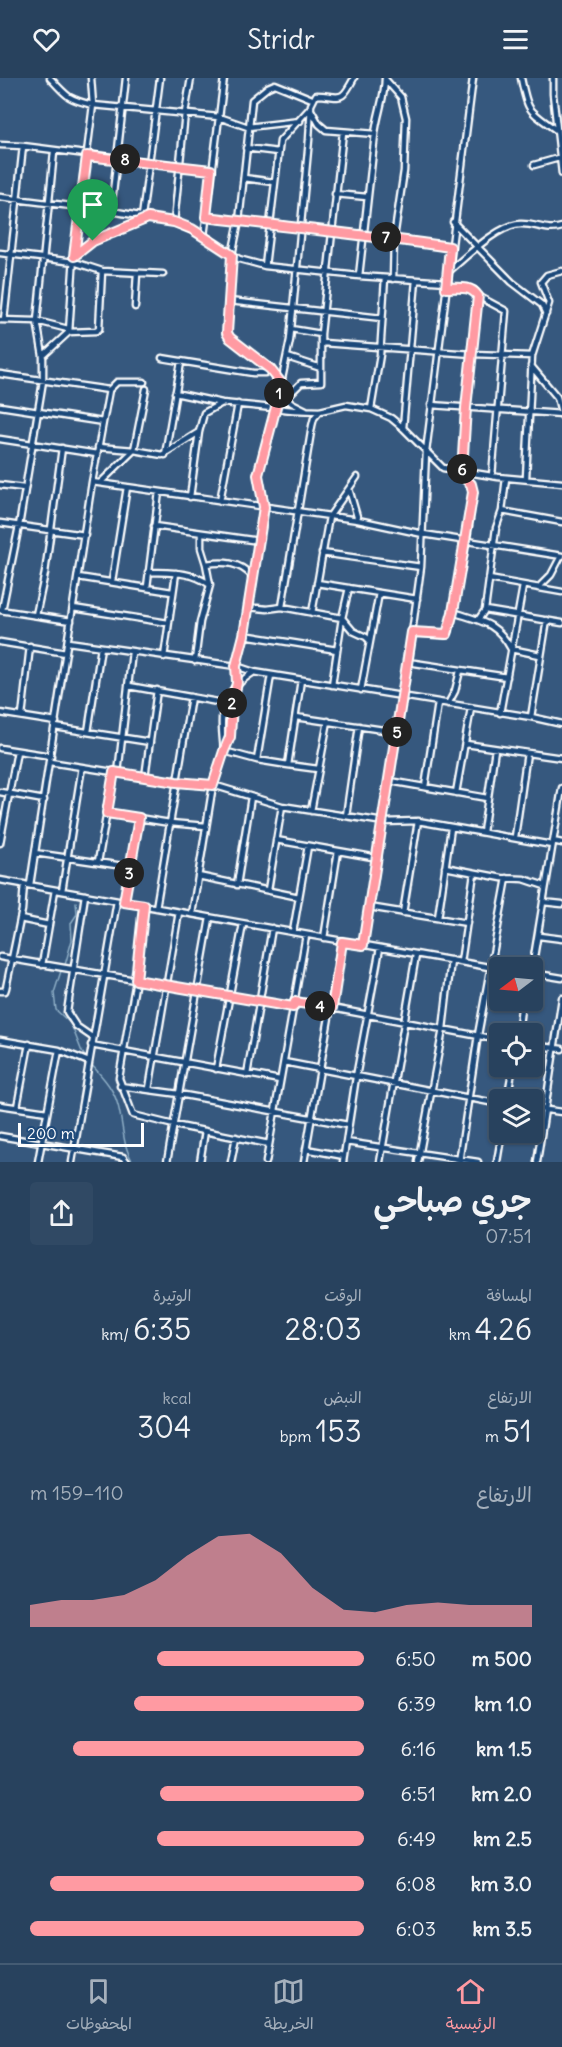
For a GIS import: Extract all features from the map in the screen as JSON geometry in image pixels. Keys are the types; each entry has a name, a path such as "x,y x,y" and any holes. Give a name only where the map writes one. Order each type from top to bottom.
{"street":[{"path":"50,78 64,95 93,105 219,117 248,127 300,121"},
{"path":"43,356 69,330 74,259 93,105 91,78"},
{"path":"111,211 126,78"},
{"path":"142,217 160,78"},
{"path":"174,222 185,113 191,78"},
{"path":"204,236 224,78"},
{"path":"192,914 213,785 230,737 232,704 237,683 236,666 249,607 264,507 258,475 287,357 297,269 310,108 312,99 319,95 339,97 346,92 354,78"},
{"path":"359,276 375,134 384,96 385,78"},
{"path":"385,78 401,97 406,118 404,176 394,238 393,279"},
{"path":"363,945 417,599 431,405 473,78"},
{"path":"521,78 525,100 529,108 556,130"},
{"path":"554,78 553,94 562,174"},
{"path":"282,384 270,369 230,338 227,333 232,255 239,221 252,100 272,85 287,88 312,99"},
{"path":"265,266 274,182 282,137 300,121 310,108"},
{"path":"310,108 322,128 326,130 375,134"},
{"path":"276,408 301,383 321,382 323,343 321,334 343,132"},
{"path":"0,145 211,170"},
{"path":"23,146 2,320 37,321 69,330 96,331 99,329 102,271"},
{"path":"246,148 278,152"},
{"path":"54,152 37,321 43,356 43,381 19,526 1,610 71,621"},
{"path":"534,165 560,158"},
{"path":"243,178 274,182"},
{"path":"335,194 367,197"},
{"path":"0,197 111,211 174,222 204,236 232,255 247,262 265,266 447,282"},
{"path":"206,217 300,229 363,234 450,247"},
{"path":"74,259 93,241 148,218"},
{"path":"453,222 512,282 542,305 546,314"},
{"path":"449,271 495,235 512,225 525,224 545,229 562,226"},
{"path":"0,253 74,259 102,271 163,274"},
{"path":"526,478 532,356 546,314 548,299 541,284 542,279 551,273 562,272"},
{"path":"135,307 137,273"},
{"path":"371,409 381,348 385,278"},
{"path":"403,428 416,280"},
{"path":"446,288 474,290 478,296 506,311 504,356 492,476"},
{"path":"412,632 447,634 453,612 473,488 460,471 478,296"},
{"path":"229,301 382,318"},
{"path":"291,329 321,334"},
{"path":"323,343 532,356"},
{"path":"287,357 321,368"},
{"path":"162,358 261,373 270,369"},
{"path":"165,455 181,362"},
{"path":"431,405 562,415 557,397 531,366"},
{"path":"0,374 109,390"},
{"path":"0,991 6,988 35,853 98,447 109,390 115,382 144,382"},
{"path":"100,483 134,450 146,389"},
{"path":"279,392 308,411"},
{"path":"176,393 222,403 308,411 320,411 346,405 371,409 391,418 443,468 506,478 562,483"},
{"path":"190,497 199,432 204,413 222,403"},
{"path":"220,501 238,404"},
{"path":"0,406 103,422"},
{"path":"282,607 312,422 320,411"},
{"path":"98,447 165,455 199,432"},
{"path":"0,439 97,454"},
{"path":"36,615 45,573 62,448"},
{"path":"312,613 329,517 357,477"},
{"path":"478,620 485,610 506,478"},
{"path":"93,482 358,520 423,534 562,556 538,588"},
{"path":"0,485 24,488"},
{"path":"111,581 127,487"},
{"path":"349,489 358,520"},
{"path":"147,587 159,492"},
{"path":"502,511 562,522"},
{"path":"0,523 85,535"},
{"path":"154,526 259,541"},
{"path":"195,661 200,622 210,585 201,548 201,534"},
{"path":"322,553 421,567"},
{"path":"206,564 230,563 245,568 252,576"},
{"path":"148,572 176,573 200,578 210,585"},
{"path":"164,657 176,573"},
{"path":"78,576 172,592"},
{"path":"489,579 562,592"},
{"path":"317,583 417,599"},
{"path":"500,713 523,586"},
{"path":"332,685 349,588"},
{"path":"361,690 379,593"},
{"path":"249,607 267,609 282,607 342,618 353,631 370,641"},
{"path":"73,608 168,623"},
{"path":"485,610 562,623"},
{"path":"453,612 495,627 506,638 511,649"},
{"path":"531,717 547,620"},
{"path":"244,635 337,650"},
{"path":"0,642 66,653"},
{"path":"68,642 236,666 254,672 562,724"},
{"path":"22,716 30,646"},
{"path":"88,732 101,647"},
{"path":"511,649 540,655"},
{"path":"98,862 123,737 132,652"},
{"path":"408,662 507,677"},
{"path":"448,704 455,691 459,671"},
{"path":"224,751 221,723 223,703 237,683 254,672"},
{"path":"257,760 271,675"},
{"path":"288,765 301,680"},
{"path":"129,687 223,703"},
{"path":"145,777 157,690"},
{"path":"455,691 460,706"},
{"path":"156,908 191,697"},
{"path":"426,787 438,703"},
{"path":"456,794 471,708"},
{"path":"0,713 88,732 150,742"},
{"path":"296,717 397,732"},
{"path":"311,811 328,721"},
{"path":"345,816 359,726"},
{"path":"466,744 562,758"},
{"path":"0,747 82,767 176,782 213,785 282,806 311,811 384,822 418,820 451,828 562,843"},
{"path":"483,832 495,749"},
{"path":"0,843 17,751"},
{"path":"224,751 257,760 318,769"},
{"path":"515,837 527,753"},
{"path":"62,891 82,767"},
{"path":"390,781 487,798"},
{"path":"535,957 562,788"},
{"path":"0,792 44,800"},
{"path":"237,885 251,797"},
{"path":"268,890 282,806"},
{"path":"107,813 206,826"},
{"path":"124,902 139,818"},
{"path":"403,912 418,820"},
{"path":"438,918 451,828"},
{"path":"276,840 378,858"},
{"path":"293,932 308,846"},
{"path":"324,938 338,851"},
{"path":"35,853 130,867"},
{"path":"445,867 524,879 545,886"},
{"path":"461,962 474,873"},
{"path":"198,876 299,897"},
{"path":"494,957 507,878"},
{"path":"0,880 489,967"},
{"path":"42,965 55,890"},
{"path":"85,895 67,1012 76,1026 92,1037"},
{"path":"72,1162 117,901"},
{"path":"543,902 562,904"},
{"path":"144,905 136,980 119,1078 131,1112 135,1117 269,1144"},
{"path":"369,907 467,923"},
{"path":"148,1089 179,912"},
{"path":"167,1162 210,918"},
{"path":"20,919 49,926"},
{"path":"216,1069 243,924"},
{"path":"247,1075 272,928"},
{"path":"266,1162 306,935"},
{"path":"539,936 562,939"},
{"path":"304,1162 342,942"},
{"path":"306,1149 343,1159 380,948"},
{"path":"380,1162 416,955"},
{"path":"0,957 198,992 332,1008 489,1038"},
{"path":"418,1162 443,1029 452,960"},
{"path":"543,975 562,978"},
{"path":"459,1160 478,1035 489,982"},
{"path":"537,1162 562,998"},
{"path":"0,1040 59,1050 89,1062"},
{"path":"16,1107 29,1044"},
{"path":"91,1045 280,1080"},
{"path":"543,1046 562,1049"},
{"path":"38,1162 59,1050"},
{"path":"284,1062 489,1102"},
{"path":"120,1086 179,1094 348,1125"},
{"path":"0,1105 47,1112"},
{"path":"543,1109 562,1112"},
{"path":"200,1162 206,1131"},
{"path":"0,1136 123,1157 127,1162"},
{"path":"231,1162 236,1137"},
{"path":"346,1142 478,1162"},
{"path":"497,1162 500,1143"},
{"path":"104,1162 106,1155"}],"waterway":[{"path":"76,902 77,914 71,923 72,940 54,993 56,1010 71,1024 87,1059"},
{"path":"90,1063 107,1082 115,1098 126,1145 133,1162"}],"route":[{"path":"87,156 179,165 211,170 206,217 300,229 363,234 450,247 446,288 468,288 474,290 478,296 462,471 457,471 471,484 473,492 453,612 448,632 445,635 412,632 363,945 342,942 332,1008 295,1002 293,1007 136,980 144,905 124,902 139,818 107,813 114,772 176,782 213,785 230,737 232,704 237,683 236,666 244,635 264,507 258,475 282,384 270,369 230,338 227,333 232,255 192,229 174,222 148,218 93,241 74,256 81,207 82,180 87,156"}]}
